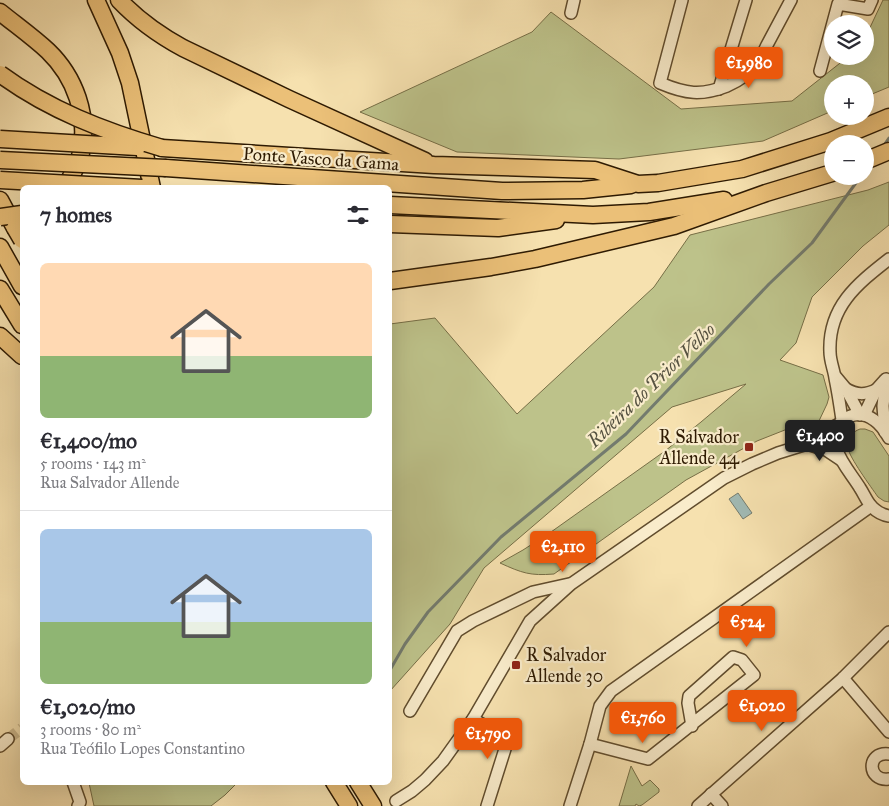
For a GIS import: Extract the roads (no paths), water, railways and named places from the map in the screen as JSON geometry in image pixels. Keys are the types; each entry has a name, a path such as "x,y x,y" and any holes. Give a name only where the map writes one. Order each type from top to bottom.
{"highway":[{"path":"96,0 120,53 130,83 151,185"},
{"path":"119,0 149,26 183,48 434,165"},
{"path":"0,12 49,52 70,81 78,98 83,116 84,137 81,155 66,185"},
{"path":"0,74 66,114 97,127 162,148"},
{"name":"Ponte Vasco da Gama","path":"0,160 166,168 502,190 583,190 658,182 742,169 839,138 889,117"},
{"path":"0,139 434,165 594,170 638,184"},
{"path":"874,157 889,151"},
{"path":"392,281 535,259 674,226 766,193 824,175"},
{"path":"0,180 89,185"},
{"path":"392,224 498,228 593,215 649,212 766,193"},
{"path":"0,200 20,227"},
{"path":"392,205 593,215"},
{"path":"0,217 20,227"},
{"path":"0,243 20,229"},
{"path":"3,253 20,283"},
{"path":"0,289 20,322"},
{"path":"0,336 20,354"},
{"path":"336,785 349,806"},
{"path":"360,785 373,806"}],"street":[{"path":"571,13 574,0"},
{"path":"682,0 660,82 675,89 699,93 709,92 735,83 756,64 790,0"},
{"path":"719,89 746,0"},
{"path":"820,71 838,4 868,9 872,0"},
{"path":"889,259 866,277 840,306 830,338 830,353 841,422 836,431 835,444 842,461 872,506 889,516"},
{"path":"835,376 846,389 862,415"},
{"path":"862,415 876,390 887,377"},
{"path":"887,377 883,395 887,435"},
{"path":"846,389 860,395 876,390"},
{"path":"396,801 412,791 443,761 472,718 530,621 571,584 724,478 778,453 807,444 849,416 862,415 875,420 887,435"},
{"path":"807,444 826,450 842,461"},
{"path":"570,806 600,706 611,691 872,506"},
{"path":"410,710 457,631 473,621 533,592 571,584"},
{"path":"698,806 843,678 889,632"},
{"path":"590,744 648,759 692,726 754,674 742,660 733,657 689,696 688,703 692,726"},
{"path":"843,678 889,732"},
{"path":"472,718 499,734 504,741 505,750 487,806"},
{"path":"889,754 880,754 873,761 872,765 872,770 878,777 884,780 889,779"},
{"path":"74,785 80,802 78,806"},
{"path":"711,794 722,806"}],"water":[{"path":"738,493 752,513 743,519 729,499"}],"waterway":[{"name":"Ribeira do Prior Velho","path":"882,148 889,138"},
{"name":"Ribeira do Prior Velho","path":"392,667 405,644 428,612 501,537 626,434 769,284 812,243 854,185"}],"tunnel":[{"path":"8,739 20,730"}],"place":[{"name":"R Salvador Allende 44","path":"749,447"},
{"name":"R Salvador Allende 30","path":"516,665"}]}
